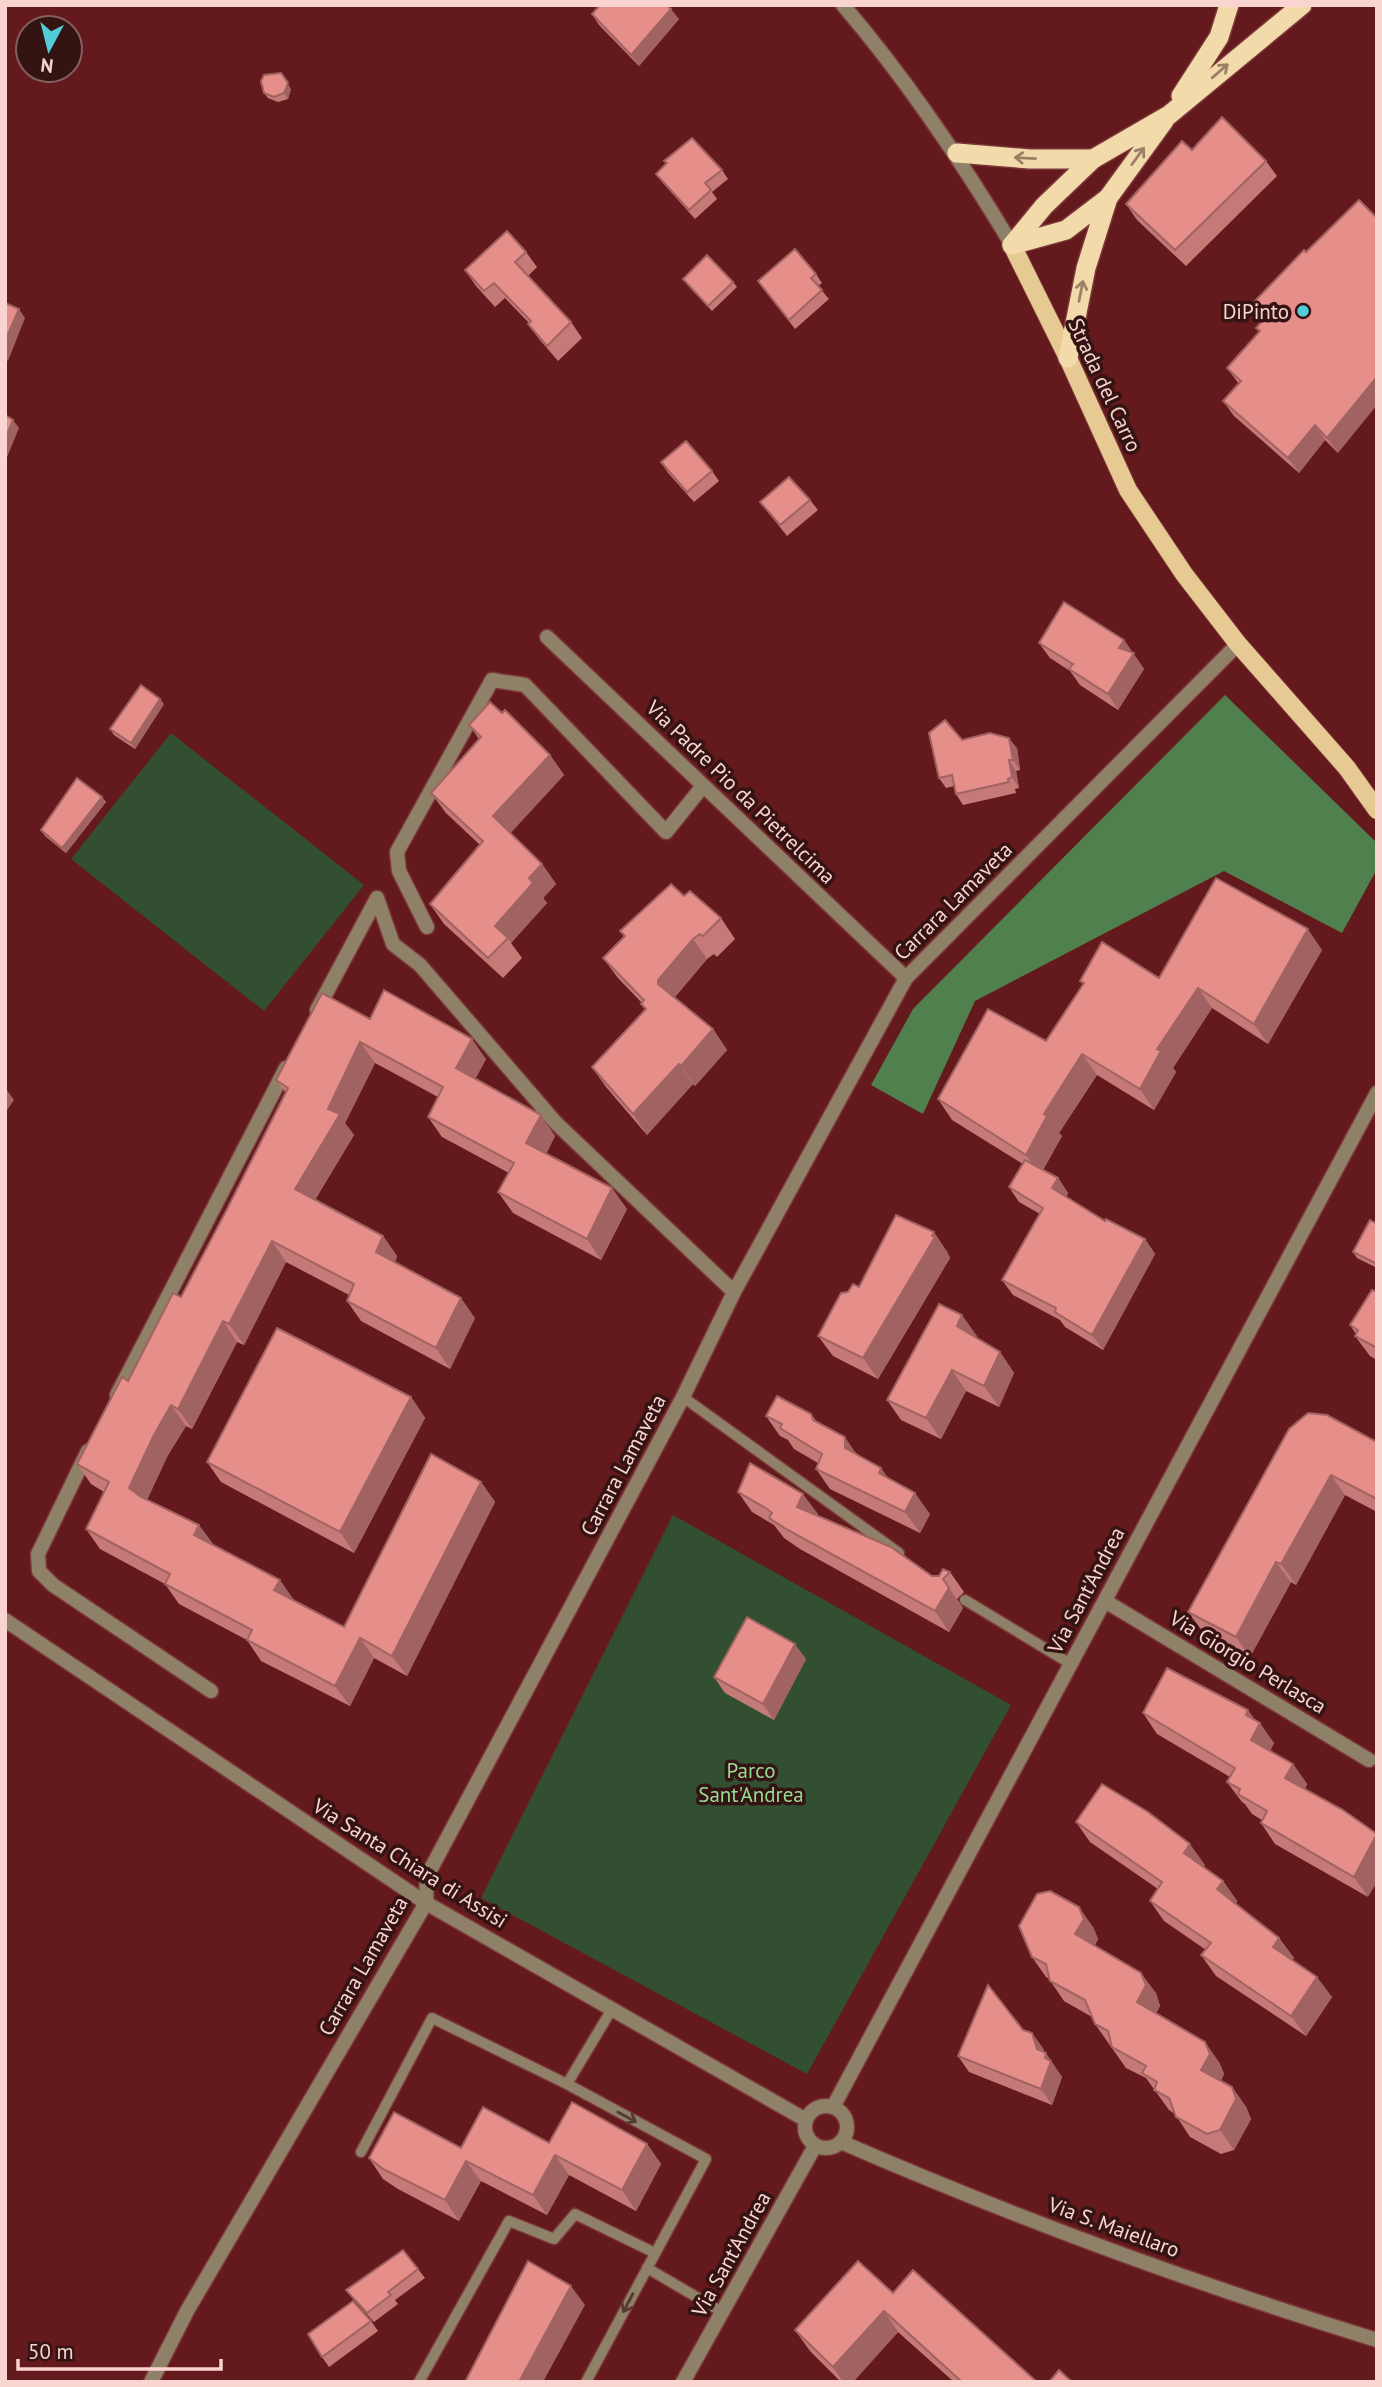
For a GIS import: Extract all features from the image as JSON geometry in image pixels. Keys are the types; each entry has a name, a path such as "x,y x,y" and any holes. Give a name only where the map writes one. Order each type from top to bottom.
{"highway":[{"path":"1012,245 1066,230 1108,198 1169,115 1219,37 1229,5"},
{"path":"1012,245 1044,205 1093,159 1169,115 1302,5"},
{"path":"957,153 1030,159 1093,159"},
{"path":"1068,358 1086,268 1108,198"}],"main road":[{"name":"Strada del Carro","path":"1012,245 1068,358 1128,490 1184,574 1238,644 1347,768 1377,810"},
{"name":"Strada del Carro","path":"1347,768 1377,784"}],"street":[{"name":"Strada del Carro","path":"843,5 892,63 957,153 1012,245"},
{"name":"Via Padre Pio da Pietrelcima","path":"547,637 905,978"},
{"name":"Carrara Lamaveta","path":"151,2382 194,2299 426,1903 427,1876 683,1397 734,1292 905,978 1238,644"},
{"path":"427,927 399,871 397,852 492,680 525,685 666,832 703,786"},
{"path":"312,1019 377,898 393,944 420,965 556,1123 734,1292"},
{"path":"107,1413 293,1055"},
{"name":"Via Sant'Andrea","path":"833,2107 1377,1093"},
{"path":"95,1438 38,1554 39,1571 53,1585 211,1691"},
{"name":"Via Giorgio Perlasca","path":"1105,1601 1369,1760"},
{"name":"Via Santa Chiara di Assisi","path":"5,1620 426,1903 806,2120"},
{"path":"820,2107 833,2107 846,2123 846,2136 829,2148 816,2146 805,2132 806,2120 820,2107"},
{"name":"Via S. Maiellaro","path":"841,2142 968,2196 1281,2310 1377,2340"},
{"name":"Via Sant'Andrea","path":"683,2382 816,2146"}],"lane":[{"path":"683,1397 906,1558"},
{"path":"965,1600 1070,1664"},
{"path":"567,2084 611,2010"},
{"path":"361,2152 432,2018 567,2084 705,2160 586,2382"},
{"path":"419,2382 509,2221 554,2239 575,2214 655,2253"},
{"path":"647,2268 722,2312"}],"green space":[{"path":"1225,695 1377,843 1377,869 1342,933 1224,871 975,1001 923,1114 871,1085 913,1009"},
{"path":"171,733 364,885 264,1011 71,859"},
{"name":"Parco Sant'Andrea","path":"673,1515 1011,1705 807,2074 481,1898"}],"building":[{"path":"600,5 667,5 671,9 631,55 592,14"},
{"path":"281,73 288,83 284,93 274,97 264,93 261,81 264,75"},
{"path":"1222,117 1266,161 1175,250 1126,204 1182,141 1192,150"},
{"path":"692,138 722,170 705,183 711,190 689,210 656,174 667,163 664,161"},
{"path":"1359,200 1377,218 1377,377 1327,438 1315,425 1288,458 1223,401 1241,381 1227,368 1260,331 1256,328 1267,315 1254,302 1304,250 1306,252"},
{"path":"507,231 526,252 515,262 571,322 547,346 528,324 531,321 494,283 484,291 465,270"},
{"path":"795,249 816,274 811,278 822,290 789,320 758,281"},
{"path":"707,255 733,282 708,306 683,279"},
{"path":"5,303 19,309 5,341"},
{"path":"5,415 13,420 5,439"},
{"path":"686,441 712,471 687,492 661,462"},
{"path":"789,477 810,500 780,525 760,502"},
{"path":"1064,602 1124,640 1119,648 1134,653 1108,694 1069,669 1073,664 1039,643"},
{"path":"141,685 160,699 131,743 110,729"},
{"path":"490,702 502,713 505,710 550,755 493,816 542,864 529,878 533,883 495,926 508,938 488,958 430,904 483,841 431,793 481,737 469,725"},
{"path":"945,720 962,740 990,733 1009,738 1013,760 1009,760 1012,777 1008,779 1009,782 956,794 952,775 939,778 929,733"},
{"path":"77,778 102,797 62,848 41,830"},
{"path":"1216,878 1308,929 1254,1024 1198,988 1157,1049 1161,1051 1140,1089 1082,1054 1044,1114 1047,1116 1026,1155 938,1099 988,1009 1046,1041 1084,983 1080,981 1102,942 1159,978"},
{"path":"671,884 684,896 690,891 721,918 703,936 700,934 693,939 658,980 658,984 713,1029 633,1114 592,1067 646,1009 641,1004 644,1000 603,958 625,936 620,931"},
{"path":"384,990 472,1039 456,1068 541,1115 526,1143 612,1188 587,1239 498,1192 514,1163 428,1117 443,1087 360,1042 328,1109 340,1114 295,1189 383,1236 376,1252 461,1298 436,1348 347,1301 354,1284 272,1241 229,1324 223,1321 178,1409 171,1405 129,1488 141,1497 199,1525 194,1535 280,1580 274,1590 344,1627 431,1454 481,1482 392,1656 360,1638 335,1686 247,1640 252,1630 165,1584 170,1574 86,1529 109,1482 77,1464 122,1377 128,1381 173,1293 181,1297 226,1211 288,1088 276,1080 322,993 370,1019"},
{"path":"1025,1160 1058,1178 1052,1188 1105,1221 1106,1219 1145,1239 1092,1335 1055,1312 1056,1308 1002,1280 1043,1208 1009,1187"},
{"path":"896,1215 934,1232 932,1236 935,1237 863,1358 818,1336 841,1293 848,1292 853,1284 859,1287"},
{"path":"1370,1220 1377,1224 1377,1264 1353,1252"},
{"path":"1372,1290 1377,1292 1377,1348 1355,1336 1358,1330 1350,1325"},
{"path":"939,1304 962,1315 957,1326 1000,1352 984,1386 952,1370 926,1418 887,1400"},
{"path":"277,1328 411,1397 340,1532 207,1462"},
{"path":"777,1396 811,1414 813,1420 845,1437 845,1448 881,1468 879,1473 915,1493 905,1512 816,1469 822,1454 780,1428 782,1424 766,1416"},
{"path":"1308,1413 1327,1415 1377,1442 1377,1499 1331,1475 1281,1564 1276,1562 1236,1637 1188,1612 1289,1429"},
{"path":"750,1463 803,1494 797,1507 891,1547 932,1576 939,1576 943,1569 950,1572 943,1579 949,1588 935,1611 769,1518 772,1513 738,1492"},
{"path":"747,1617 795,1644 763,1704 714,1677"},
{"path":"1167,1668 1248,1710 1246,1715 1260,1723 1251,1740 1293,1764 1285,1778 1343,1810 1377,1834 1354,1877 1261,1823 1267,1811 1238,1794 1240,1789 1227,1782 1235,1768 1143,1713"},
{"path":"1102,1784 1148,1812 1190,1844 1184,1853 1223,1881 1217,1889 1279,1938 1273,1947 1317,1977 1291,2016 1201,1955 1211,1943 1150,1901 1162,1882 1076,1822"},
{"path":"1050,1891 1079,1907 1084,1919 1075,1934 1141,1973 1146,1985 1137,2002 1205,2042 1210,2054 1201,2070 1232,2087 1236,2099 1220,2130 1207,2134 1176,2117 1169,2098 1154,2090 1157,2082 1142,2073 1146,2066 1112,2047 1108,2031 1095,2024 1085,2000 1050,1981 1046,1964 1032,1957 1019,1926 1037,1894"},
{"path":"988,1985 1023,2030 1032,2033 1037,2049 1046,2053 1045,2058 1051,2061 1041,2089 958,2056"},
{"path":"572,2102 647,2144 622,2190 555,2155 533,2195 466,2161 445,2200 383,2169 369,2158 394,2112 461,2148 483,2107 549,2143"},
{"path":"403,2250 418,2269 388,2292 391,2295 367,2313 346,2290"},
{"path":"528,2261 571,2286 519,2382 465,2382"},
{"path":"858,2261 893,2293 913,2270 1037,2382 962,2382 884,2311 833,2367 795,2330"},
{"path":"353,2301 371,2321 322,2357 308,2334"},
{"path":"1059,2370 1072,2382 1049,2382"}],"place":[{"name":"DiPinto","path":"1303,311"}]}
